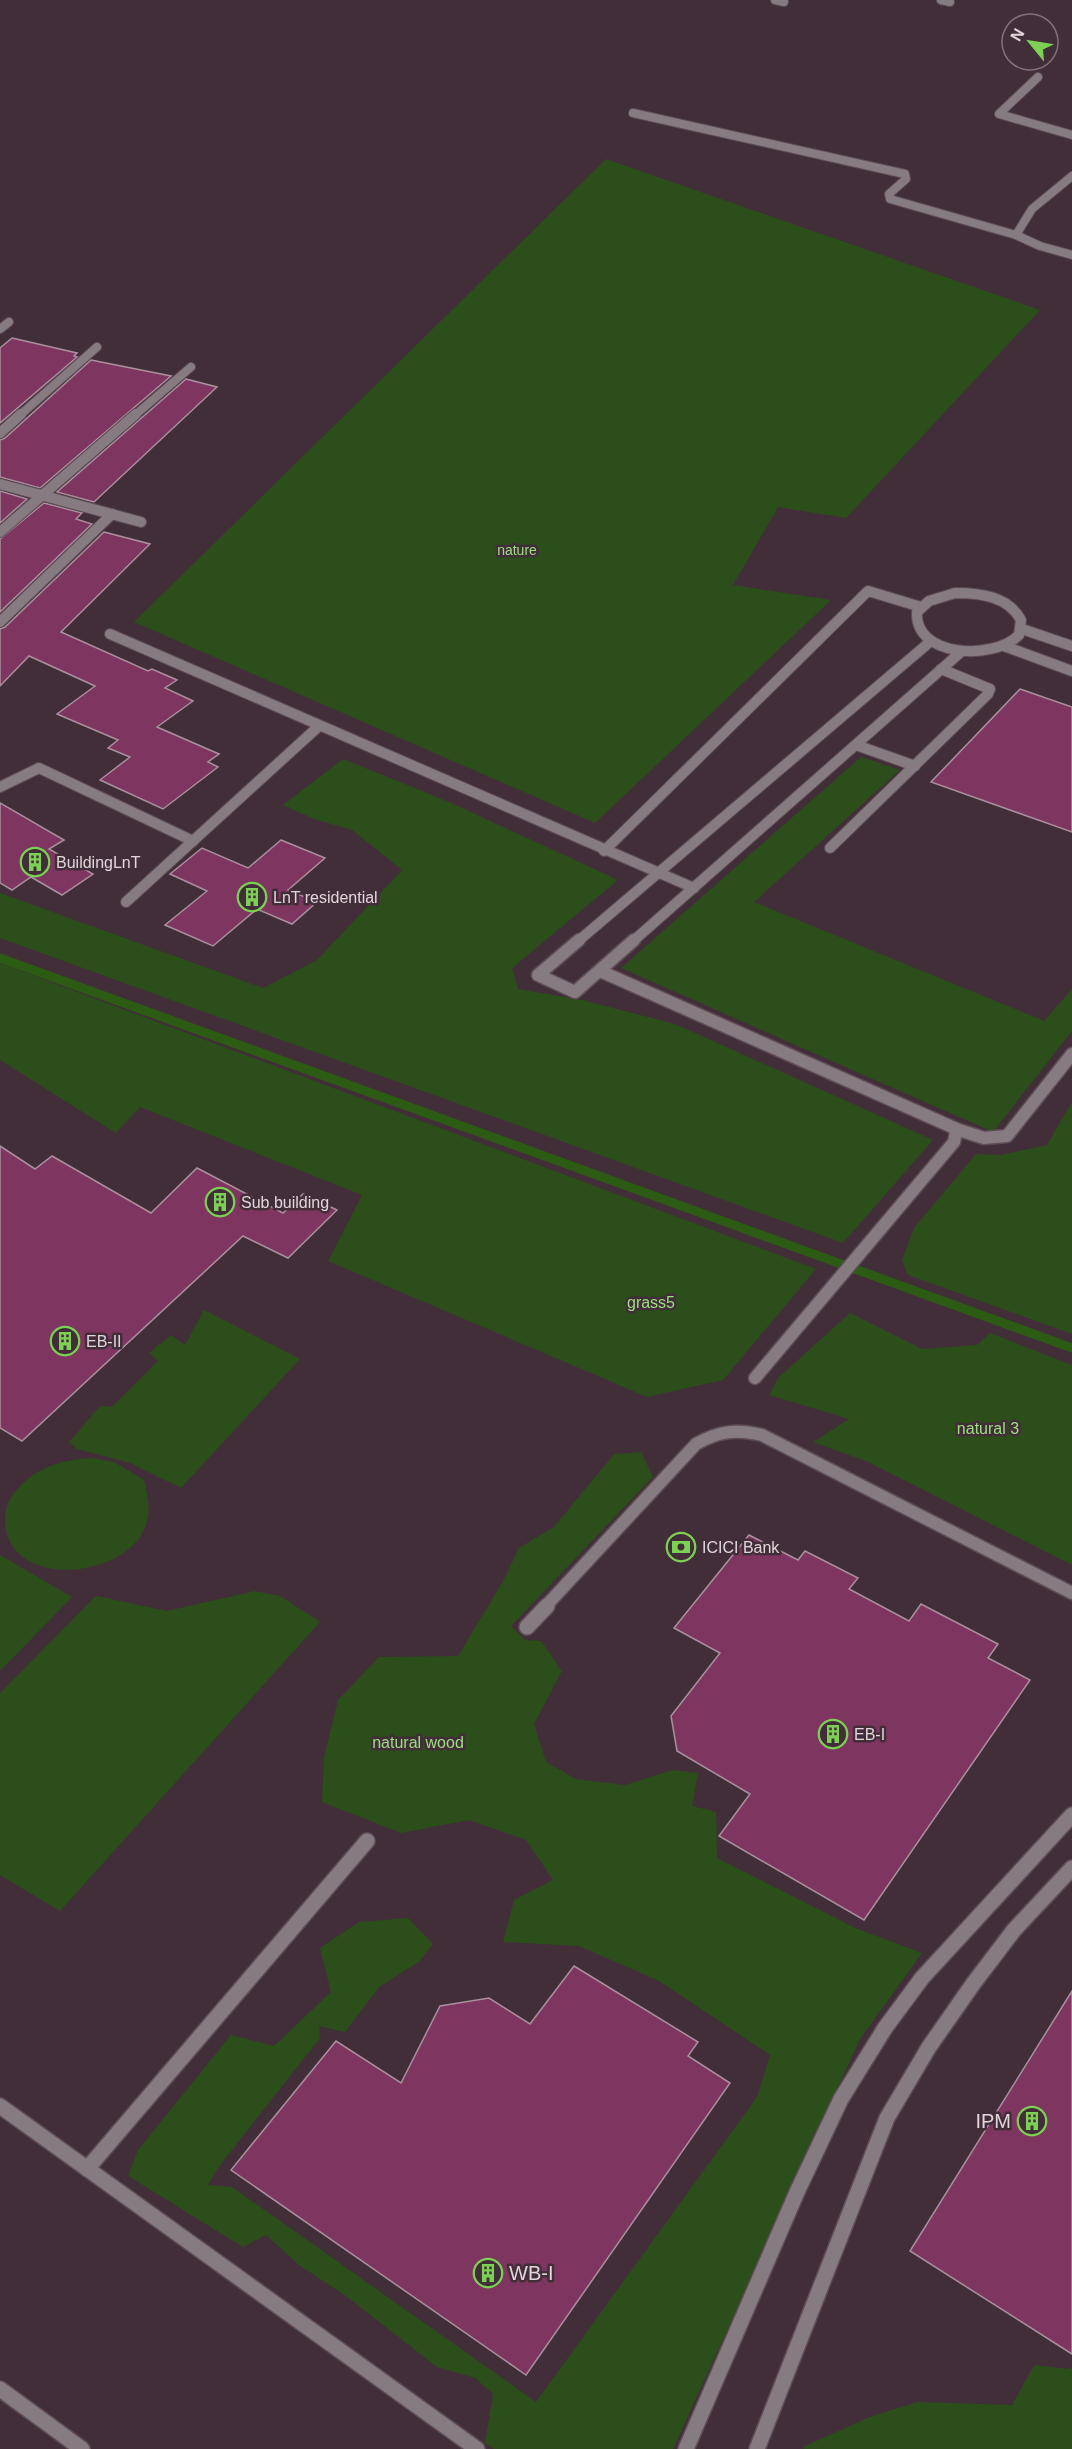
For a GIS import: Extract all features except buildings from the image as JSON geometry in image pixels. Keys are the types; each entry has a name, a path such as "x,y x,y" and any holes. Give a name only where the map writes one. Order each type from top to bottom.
{"street":[{"path":"775,0 784,3"},
{"path":"941,0 950,2"},
{"path":"1038,78 999,114 1072,135"},
{"path":"633,113 905,174 906,179 889,194 890,199 1016,235 1040,246 1072,255"},
{"path":"1016,235 1020,223 1033,207 1072,176"},
{"path":"0,329 9,322"},
{"path":"0,433 97,347"},
{"path":"0,532 191,367"},
{"path":"0,484 141,522"},
{"path":"0,622 112,514"},
{"path":"604,851 868,591 921,608"},
{"path":"955,593 991,597 1016,610 1022,619 1022,629 1018,637 1004,646 979,652 962,651 931,641 920,632 915,621 917,611 921,608 925,603 939,596 955,593"},
{"path":"1022,629 1072,646"},
{"path":"110,634 604,851 694,888"},
{"path":"931,641 538,975 575,992 962,651"},
{"path":"1004,646 1072,670"},
{"path":"830,849 988,694 990,689 941,669"},
{"path":"126,902 319,726"},
{"path":"856,745 915,766"},
{"path":"0,787 39,768 193,841"},
{"path":"600,971 947,1123 956,1132 995,1138 1006,1136 1072,1054"},
{"path":"755,1378 954,1142 956,1132"},
{"path":"526,1627 696,1444 715,1432 738,1429 762,1435 1072,1593"},
{"path":"686,2449 797,2192 841,2099 885,2028 922,1978 1072,1815"},
{"path":"87,2169 367,1841"},
{"path":"757,2449 887,2118 929,2047 973,1984 1014,1930 1072,1868"},
{"path":"0,2106 477,2449"},
{"path":"0,2389 82,2449"}],"green space":[{"name":"nature","path":"606,159 1040,310 846,518 778,507 733,585 831,600 595,823 134,622"},
{"path":"861,757 900,770 754,902 1044,1021 1072,989 1072,1031 993,1132 621,968"},
{"path":"343,759 449,802 618,880 512,968 518,989 582,1000 675,1024 933,1140 843,1243 0,938 0,893 263,988 317,960 402,870 352,830 314,819 283,805"},
{"name":"grass5","path":"0,963 816,1269 723,1380 647,1397 328,1261 362,1195 140,1107 116,1133 0,1060"},
{"path":"1072,1102 1072,1334 908,1275 902,1260 914,1228 976,1154 1001,1155 1047,1145"},
{"path":"204,1310 300,1359 181,1488 130,1463 77,1449 69,1442 100,1406 112,1407 158,1361 149,1353 171,1335 185,1345"},
{"name":"natural 3","path":"850,1313 922,1349 977,1345 990,1333 1072,1365 1072,1565 868,1462 813,1442 849,1419 769,1395 778,1378"},
{"name":"natural wood","path":"641,1452 653,1477 511,1626 525,1640 541,1641 562,1671 534,1724 546,1762 576,1779 625,1785 673,1770 698,1773 692,1806 716,1812 717,1858 855,1928 922,1953 860,2039 673,2449 494,2449 485,2443 493,2394 475,2378 437,2367 346,2296 299,2265 266,2235 243,2247 128,2176 138,2150 231,2035 274,2046 331,1992 320,1948 359,1922 408,1918 433,1944 420,1961 379,1987 345,2032 319,2026 320,2038 220,2165 208,2185 232,2187 536,2402 757,2097 770,2055 659,1981 579,1946 503,1942 514,1900 553,1880 526,1840 469,1820 401,1833 322,1802 324,1757 338,1700 379,1657 458,1656 502,1583 519,1548 554,1527 614,1454"},
{"path":"92,1458 114,1462 144,1480 149,1511 138,1540 121,1554 100,1564 76,1569 53,1569 32,1562 15,1550 6,1530 5,1515 9,1500 31,1476 49,1466"},
{"path":"0,1555 72,1597 0,1671"},
{"path":"255,1591 280,1596 320,1622 60,1911 0,1875 0,1693 96,1596 167,1611"},
{"path":"1034,2365 1068,2369 1072,2367 1072,2449 804,2449 803,2447 867,2418 917,2402 1012,2405"}],"waterway":[{"path":"0,958 1072,1348"}],"place":[{"name":"BuildingLnT","path":"35,862"},
{"name":"LnT residential","path":"252,897"},
{"name":"Sub building","path":"220,1202"},
{"name":"EB-II","path":"65,1341"},
{"name":"ICICI Bank","path":"681,1547"},
{"name":"EB-I","path":"833,1734"},
{"name":"IPM","path":"1032,2121"},
{"name":"WB-I","path":"488,2273"}]}
